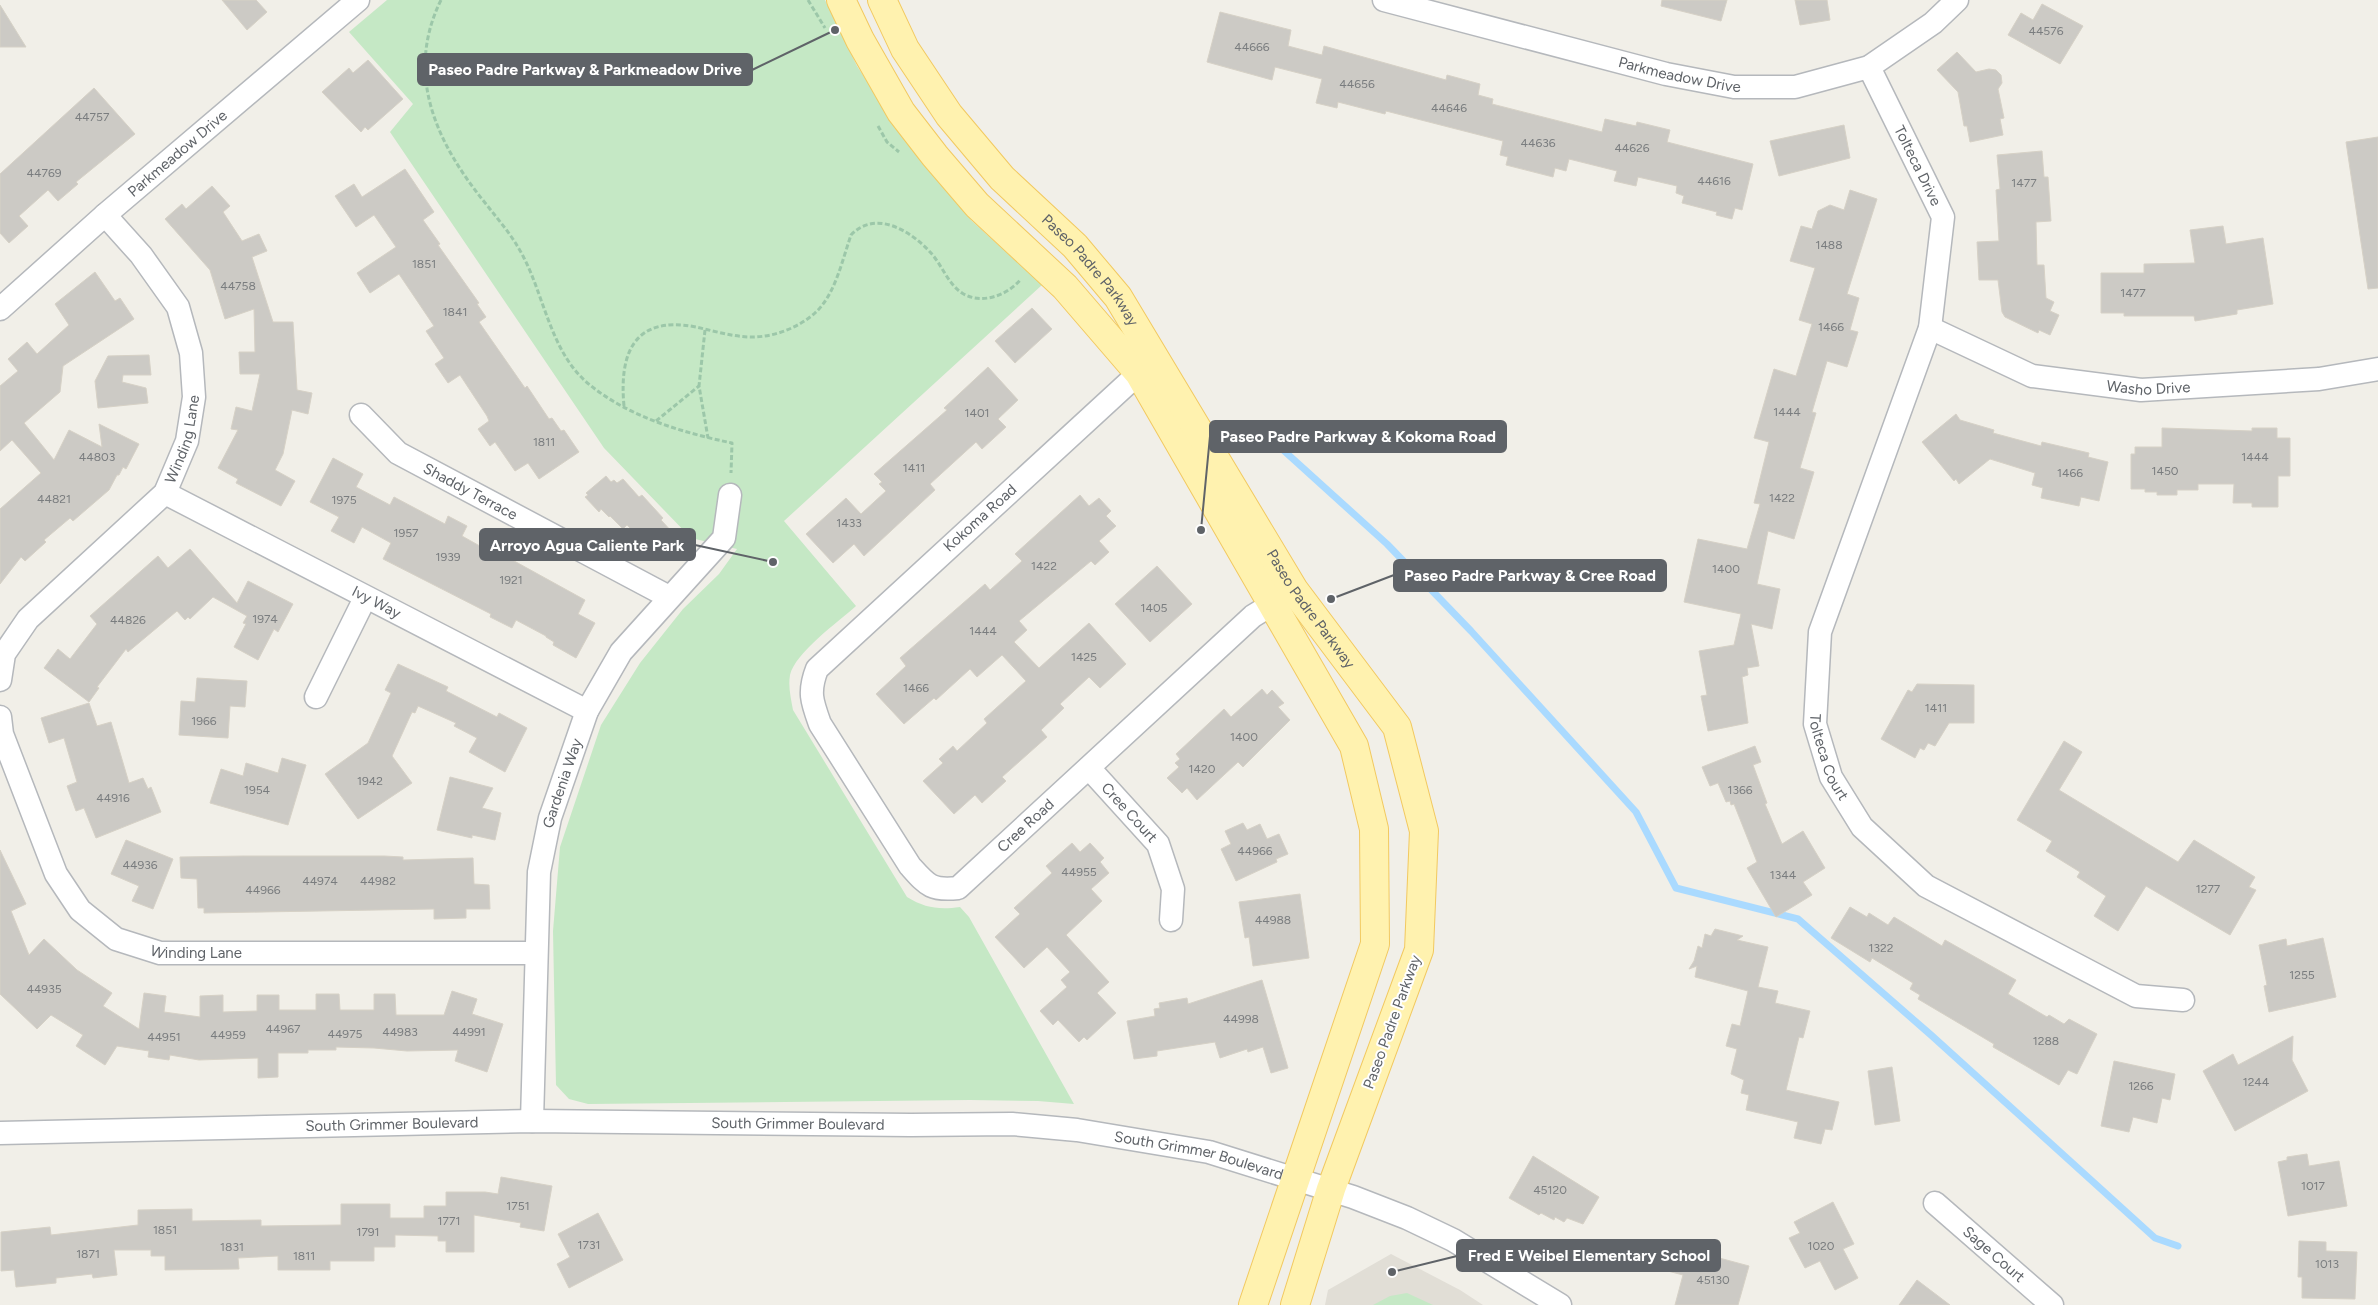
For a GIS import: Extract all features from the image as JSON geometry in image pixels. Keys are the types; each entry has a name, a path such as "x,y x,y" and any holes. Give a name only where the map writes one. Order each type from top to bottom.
{"main road":[{"name":"Paseo Padre Parkway","path":"841,0 860,40 901,112 935,156 977,205 1148,366 1294,590 1397,727 1424,831 1419,950 1331,1189 1295,1305"},
{"name":"Paseo Padre Parkway","path":"882,0 905,49 949,115 1002,178 1075,246 1118,297 1148,366 1272,606 1354,746 1374,830 1375,944 1253,1305"}],"street":[{"name":"Parkmeadow Drive","path":"0,309 105,215 358,0"},
{"name":"Parkmeadow Drive","path":"1384,0 1666,74 1734,87 1795,88 1869,67 1934,23 1957,0"},
{"name":"Tolteca Drive","path":"1869,67 1943,217 1930,328"},
{"name":"Winding Lane","path":"0,680 4,654 28,619 165,493 187,441 194,397 191,354 178,307 141,255 105,215"},
{"name":"Washo Drive","path":"1930,328 2032,376 2141,390 2319,379 2378,369"},
{"name":"Tolteca Court","path":"1930,328 1820,632 1815,724 1831,777 1862,827 1926,886 2136,996 2183,1000"},
{"name":"Kokoma Road","path":"811,684 817,670 830,655 1148,366"},
{"name":"Shaddy Terrace","path":"361,415 398,453 669,597"},
{"name":"Ivy Way","path":"165,493 587,711"},
{"name":"Gardenia Way","path":"532,1120 539,872 550,818 587,711 622,652 669,597 724,538 730,495"},
{"name":"Cree Road","path":"811,684 812,702 820,724 910,866 928,886 940,890 958,888 1253,616 1272,606 1294,590"},
{"path":"316,697 365,598"},
{"name":"Winding Lane","path":"0,717 2,734 56,874 80,910 116,939 160,953 536,953"},
{"name":"Cree Court","path":"1089,768 1158,844 1173,889 1171,920"},
{"name":"South Grimmer Boulevard","path":"0,1133 532,1120 911,1126 1012,1124 1076,1130 1152,1141 1209,1152 1331,1189 1407,1218 1453,1240 1560,1305"},
{"name":"Sage Court","path":"1935,1202 2052,1305"}],"path":[{"path":"441,0 426,44 424,65 433,116 444,144 456,165 486,204 506,226 518,246 535,279 557,340 574,369 590,385 624,406 656,421 708,438 732,443 730,495"},
{"path":"808,0 828,33"},
{"path":"877,123 887,142 903,156"},
{"path":"624,406 623,367 629,349 638,337 652,329 670,326 694,327 753,337 794,328 814,313 827,300 852,235 858,228 867,224 880,223 904,231 931,253 961,292 974,298 992,297 1016,284 1022,278 1015,272"},
{"path":"706,330 699,386 708,438"},
{"path":"656,421 699,386"}],"shaded area":[{"path":"1391,1254 1460,1290 1483,1305 1325,1305 1328,1290"}],"green space":[{"path":"387,0 825,0 857,66 902,134 972,221 1042,285 784,521 856,606 818,638 800,657 790,675 789,684 793,710 907,897 920,904 932,907 960,907 969,917 1074,1104 1038,1101 970,1100 588,1104 569,1099 556,1085 553,931 560,847 601,725 640,663 683,609 719,574 737,549 691,538 604,448 390,132 413,104 349,32"},
{"path":"1407,1293 1433,1305 1373,1305 1390,1296"}],"building":[{"path":"222,0 256,0 267,12 247,30"},
{"path":"1662,0 1727,0 1721,21 1661,6"},
{"path":"1795,0 1827,0 1830,20 1800,25"},
{"path":"2042,4 2083,26 2060,64 2008,35 2021,13 2033,20"},
{"path":"0,5 26,47 0,47"},
{"path":"1220,12 1291,30 1288,46 1322,55 1324,46 1446,80 1447,75 1480,84 1478,95 1493,99 1492,104 1602,132 1605,119 1636,126 1637,122 1670,130 1667,142 1753,164 1742,210 1735,208 1732,219 1716,215 1717,212 1682,203 1684,196 1676,193 1677,186 1638,177 1636,186 1614,181 1617,171 1569,159 1566,171 1555,168 1553,177 1506,165 1508,157 1500,155 1503,141 1386,111 1385,114 1338,102 1337,108 1316,103 1322,79 1275,67 1272,80 1207,62"},
{"path":"1957,52 1976,72 1989,69 1996,70 2001,75 2002,83 1998,89 2004,118 2000,119 2003,135 1970,142 1967,126 1964,126 1958,92 1937,70"},
{"path":"368,60 403,99 368,130 365,127 361,132 322,92 349,68 353,73"},
{"path":"94,88 135,134 76,182 78,184 58,201 48,190 19,216 28,226 9,243 0,233 0,174"},
{"path":"1844,125 1850,158 1779,176 1770,141"},
{"path":"2378,137 2378,288 2368,289 2346,142"},
{"path":"2042,151 2044,177 2048,177 2051,221 2036,222 2037,265 2044,265 2046,298 2054,302 2050,311 2059,315 2050,335 2039,330 2038,333 2005,317 2002,312 1998,280 1979,280 1977,242 1999,241 1996,190 2000,189 1997,155"},
{"path":"405,169 434,212 423,220 440,244 438,245 479,303 477,304 486,317 479,322 525,388 527,386 549,419 552,418 561,431 564,430 579,452 539,479 528,463 515,471 495,442 490,446 478,429 489,421 487,416 460,375 448,383 435,364 444,358 426,331 434,326 399,274 370,293 357,273 396,247 374,215 356,227 335,196 354,184 362,197"},
{"path":"212,186 230,206 223,212 242,241 259,234 267,251 252,257 273,322 293,322 297,390 312,393 308,414 292,410 283,454 275,470 295,481 281,506 236,483 238,479 218,468 238,430 231,429 236,407 252,411 260,374 240,374 239,352 255,352 254,309 225,319 210,270 165,219 182,204 186,209"},
{"path":"1850,190 1877,199 1847,294 1859,298 1850,330 1858,332 1847,367 1827,361 1812,412 1816,413 1800,468 1814,472 1794,539 1768,531 1757,584 1780,589 1772,629 1751,624 1759,666 1747,668 1748,675 1742,677 1748,723 1708,731 1701,696 1707,695 1699,651 1734,645 1741,614 1684,602 1698,539 1747,549 1760,504 1754,503 1769,442 1754,438 1774,369 1796,376 1812,324 1799,320 1815,268 1790,261 1801,226 1812,229 1818,211 1830,205 1844,210"},
{"path":"2223,226 2226,244 2263,238 2273,304 2237,310 2237,314 2195,321 2194,316 2124,316 2124,313 2101,313 2101,273 2144,273 2144,264 2195,263 2190,230"},
{"path":"95,272 115,301 120,298 134,319 63,366 60,392 24,423 54,460 69,430 102,447 99,424 139,444 126,469 123,467 109,490 73,521 70,518 44,540 46,542 25,561 21,557 0,584 0,509 41,473 12,440 0,451 0,386 18,371 8,359 27,342 37,354 69,325 55,304"},
{"path":"1032,308 1052,329 1015,363 995,341"},
{"path":"149,355 151,375 123,375 122,382 146,388 148,403 98,408 95,381 108,356"},
{"path":"988,367 1018,400 998,419 1006,427 982,449 976,442 930,484 935,490 864,556 854,544 833,563 806,534 846,498 861,514 886,491 879,484 882,482 874,474 947,410 944,408"},
{"path":"1956,414 1960,420 1994,430 1993,433 2041,446 2042,442 2089,453 2088,457 2108,462 2099,501 2081,497 2079,506 2041,498 2043,488 2032,485 2035,473 1990,459 1959,484 1956,479 1954,481 1922,442"},
{"path":"2162,428 2252,431 2252,428 2277,428 2277,438 2290,438 2290,476 2278,476 2278,507 2252,507 2252,503 2233,503 2234,484 2198,484 2198,490 2177,490 2177,495 2157,495 2157,492 2145,492 2145,489 2131,489 2131,454 2135,454 2135,447 2162,447"},
{"path":"333,458 363,474 356,487 390,505 394,497 445,524 448,516 467,526 462,536 494,554 496,551 585,600 578,614 595,623 576,658 553,645 554,642 546,636 516,620 512,628 490,617 491,614 383,559 391,543 362,527 354,543 331,531 339,517 310,502"},
{"path":"606,476 611,482 614,480 617,483 623,479 639,497 642,495 663,518 661,520 673,533 660,545 642,540 627,525 623,529 601,509 599,512 585,497 588,495 586,493"},
{"path":"1080,495 1089,506 1099,498 1111,511 1106,516 1116,526 1099,541 1109,552 1095,565 1091,561 1019,621 1027,630 1014,642 1039,668 1089,623 1126,664 1100,688 1089,677 1060,704 1064,708 1041,730 1047,737 1002,777 1006,781 982,803 975,795 954,814 923,781 943,763 939,759 953,746 957,751 987,723 984,719 1026,681 1002,655 977,677 970,669 936,700 934,698 904,724 876,694 906,666 900,658 985,584 990,590 1022,561 1015,554"},
{"path":"190,549 237,603 248,581 293,604 278,632 274,629 258,660 234,647 246,624 243,623 247,616 213,597 190,619 188,617 185,620 177,611 128,652 126,649 97,687 99,688 89,702 44,668 58,649 70,659 97,624 90,616 158,556 168,568"},
{"path":"1157,566 1192,604 1150,642 1115,604"},
{"path":"398,664 448,687 446,691 497,717 499,713 527,728 505,772 469,752 477,738 454,726 456,723 418,706 415,713 412,712 392,756 412,783 358,819 325,774 368,743 391,693 385,690"},
{"path":"197,678 247,681 245,707 230,706 228,738 179,735 181,701 195,702"},
{"path":"1917,684 1974,685 1974,723 1949,723 1935,746 1928,743 1924,750 1920,748 1915,758 1881,739 1908,690 1912,692"},
{"path":"1262,689 1267,695 1272,690 1284,703 1278,707 1290,720 1243,767 1238,762 1197,800 1187,788 1182,793 1167,778 1179,767 1175,763 1180,759 1176,754 1224,709 1231,717"},
{"path":"89,703 97,726 111,722 129,783 143,778 148,789 151,787 161,812 96,838 84,808 76,811 67,786 77,782 64,738 49,743 41,718"},
{"path":"2064,741 2082,752 2059,790 2178,862 2194,840 2255,877 2249,887 2256,890 2230,935 2146,886 2118,931 2094,916 2106,896 2077,877 2080,872 2046,851 2052,841 2017,820"},
{"path":"1755,746 1761,762 1753,765 1767,803 1765,804 1782,844 1803,831 1825,868 1803,882 1812,895 1776,917 1747,868 1757,862 1734,804 1731,805 1730,801 1726,802 1718,783 1710,786 1702,767"},
{"path":"282,758 306,765 288,825 210,803 221,769 243,776 246,763 278,773"},
{"path":"450,777 493,788 482,808 501,813 495,840 472,835 472,838 437,830"},
{"path":"1243,823 1247,830 1260,824 1267,839 1279,834 1288,854 1276,859 1277,862 1236,881 1221,849 1231,844 1225,831"},
{"path":"126,840 173,859 153,909 132,901 139,886 111,874"},
{"path":"1072,843 1080,852 1090,843 1104,858 1100,862 1109,873 1091,889 1102,901 1066,935 1109,982 1097,993 1116,1013 1087,1040 1084,1037 1079,1042 1058,1020 1053,1025 1040,1011 1067,987 1061,980 1070,972 1047,947 1024,968 995,937 1020,914 1014,908 1052,873 1046,866"},
{"path":"0,850 26,904 11,911 29,955 44,939 77,970 112,993 103,1006 139,1029 144,993 166,996 164,1012 200,1017 200,996 223,995 223,1012 257,1011 257,995 279,995 279,1010 316,1010 316,994 339,994 340,1010 374,1010 374,994 395,994 396,1015 444,1015 452,991 477,999 472,1014 503,1024 487,1072 455,1061 458,1050 407,1051 336,1047 336,1050 308,1050 308,1053 278,1053 278,1077 258,1078 258,1058 199,1060 170,1055 169,1060 148,1057 149,1051 117,1046 105,1065 76,1046 83,1035 51,1015 37,1029 0,994"},
{"path":"384,856 403,857 403,860 473,858 474,884 489,885 490,909 466,909 466,918 434,919 434,909 204,913 204,908 198,908 197,879 181,878 180,857"},
{"path":"1300,894 1309,958 1253,966 1249,937 1245,938 1239,902"},
{"path":"1850,907 1867,917 1869,913 1888,925 1894,917 1942,946 1945,940 2016,980 2008,994 2047,1017 2049,1015 2064,1024 2069,1019 2097,1034 2077,1074 2068,1070 2059,1085 1993,1047 1994,1044 1918,999 1920,995 1910,989 1913,983 1872,958 1870,962 1831,938"},
{"path":"1715,929 1743,936 1737,940 1768,947 1758,987 1778,991 1775,1003 1810,1011 1803,1038 1799,1037 1786,1090 1839,1102 1832,1130 1825,1129 1821,1144 1794,1138 1798,1122 1746,1110 1749,1095 1741,1093 1744,1080 1731,1074 1737,1049 1726,1046 1732,1024 1740,1026 1748,991 1695,977 1697,966 1689,969 1694,961 1698,946 1702,948 1705,934 1711,936"},
{"path":"2323,938 2336,997 2269,1012 2264,986 2267,985 2259,945 2286,939 2287,946"},
{"path":"1262,980 1288,1068 1271,1073 1263,1047 1248,1052 1247,1049 1220,1058 1215,1042 1157,1051 1157,1056 1134,1059 1127,1021 1155,1016 1154,1009 1160,1008 1159,1003 1187,998 1188,1004"},
{"path":"2293,1036 2292,1060 2308,1091 2235,1131 2203,1071 2233,1054 2238,1065"},
{"path":"2114,1061 2175,1074 2170,1100 2162,1098 2157,1123 2133,1117 2129,1132 2101,1126"},
{"path":"1892,1067 1900,1121 1875,1125 1868,1071"},
{"path":"2307,1154 2309,1166 2339,1161 2347,1206 2288,1216 2278,1162 2287,1160 2287,1157"},
{"path":"1533,1156 1599,1197 1583,1224 1567,1218 1564,1222 1555,1217 1554,1220 1541,1213 1539,1215 1509,1198"},
{"path":"501,1177 552,1186 544,1231 520,1227 521,1223 474,1215 474,1252 446,1252 446,1241 438,1241 438,1236 395,1235 395,1247 374,1247 374,1261 330,1261 330,1270 278,1270 278,1256 238,1258 239,1269 165,1270 165,1256 151,1256 151,1250 114,1250 117,1275 93,1278 92,1274 56,1278 56,1283 16,1287 14,1270 1,1271 1,1232 50,1227 51,1235 138,1225 138,1210 192,1209 192,1221 261,1220 261,1226 341,1225 341,1204 390,1204 390,1218 424,1218 424,1206 446,1206 446,1192 498,1194"},
{"path":"1833,1202 1854,1244 1843,1249 1858,1278 1835,1290 1820,1261 1805,1268 1789,1238 1800,1233 1794,1222"},
{"path":"598,1213 623,1260 569,1288 557,1264 570,1257 558,1234"},
{"path":"1656,1241 1749,1266 1738,1305 1675,1305 1683,1275 1660,1269 1661,1264 1651,1261"},
{"path":"2299,1241 2326,1242 2326,1251 2357,1252 2355,1299 2302,1298 2302,1277 2298,1277"},
{"path":"1917,1280 1950,1305 1899,1305"}],"waterway":[{"path":"1271,439 1387,544 1471,631 1636,812 1676,888 1798,919 1931,1035 2155,1238 2178,1246"}],"place":[{"name":"Paseo Padre Parkway & Parkmeadow Drive","path":"835,30"},
{"name":"Paseo Padre Parkway & Kokoma Road","path":"1201,530"},
{"name":"Arroyo Agua Caliente Park","path":"773,562"},
{"name":"Paseo Padre Parkway & Cree Road","path":"1331,599"},
{"name":"Fred E Weibel Elementary School","path":"1392,1272"}]}
